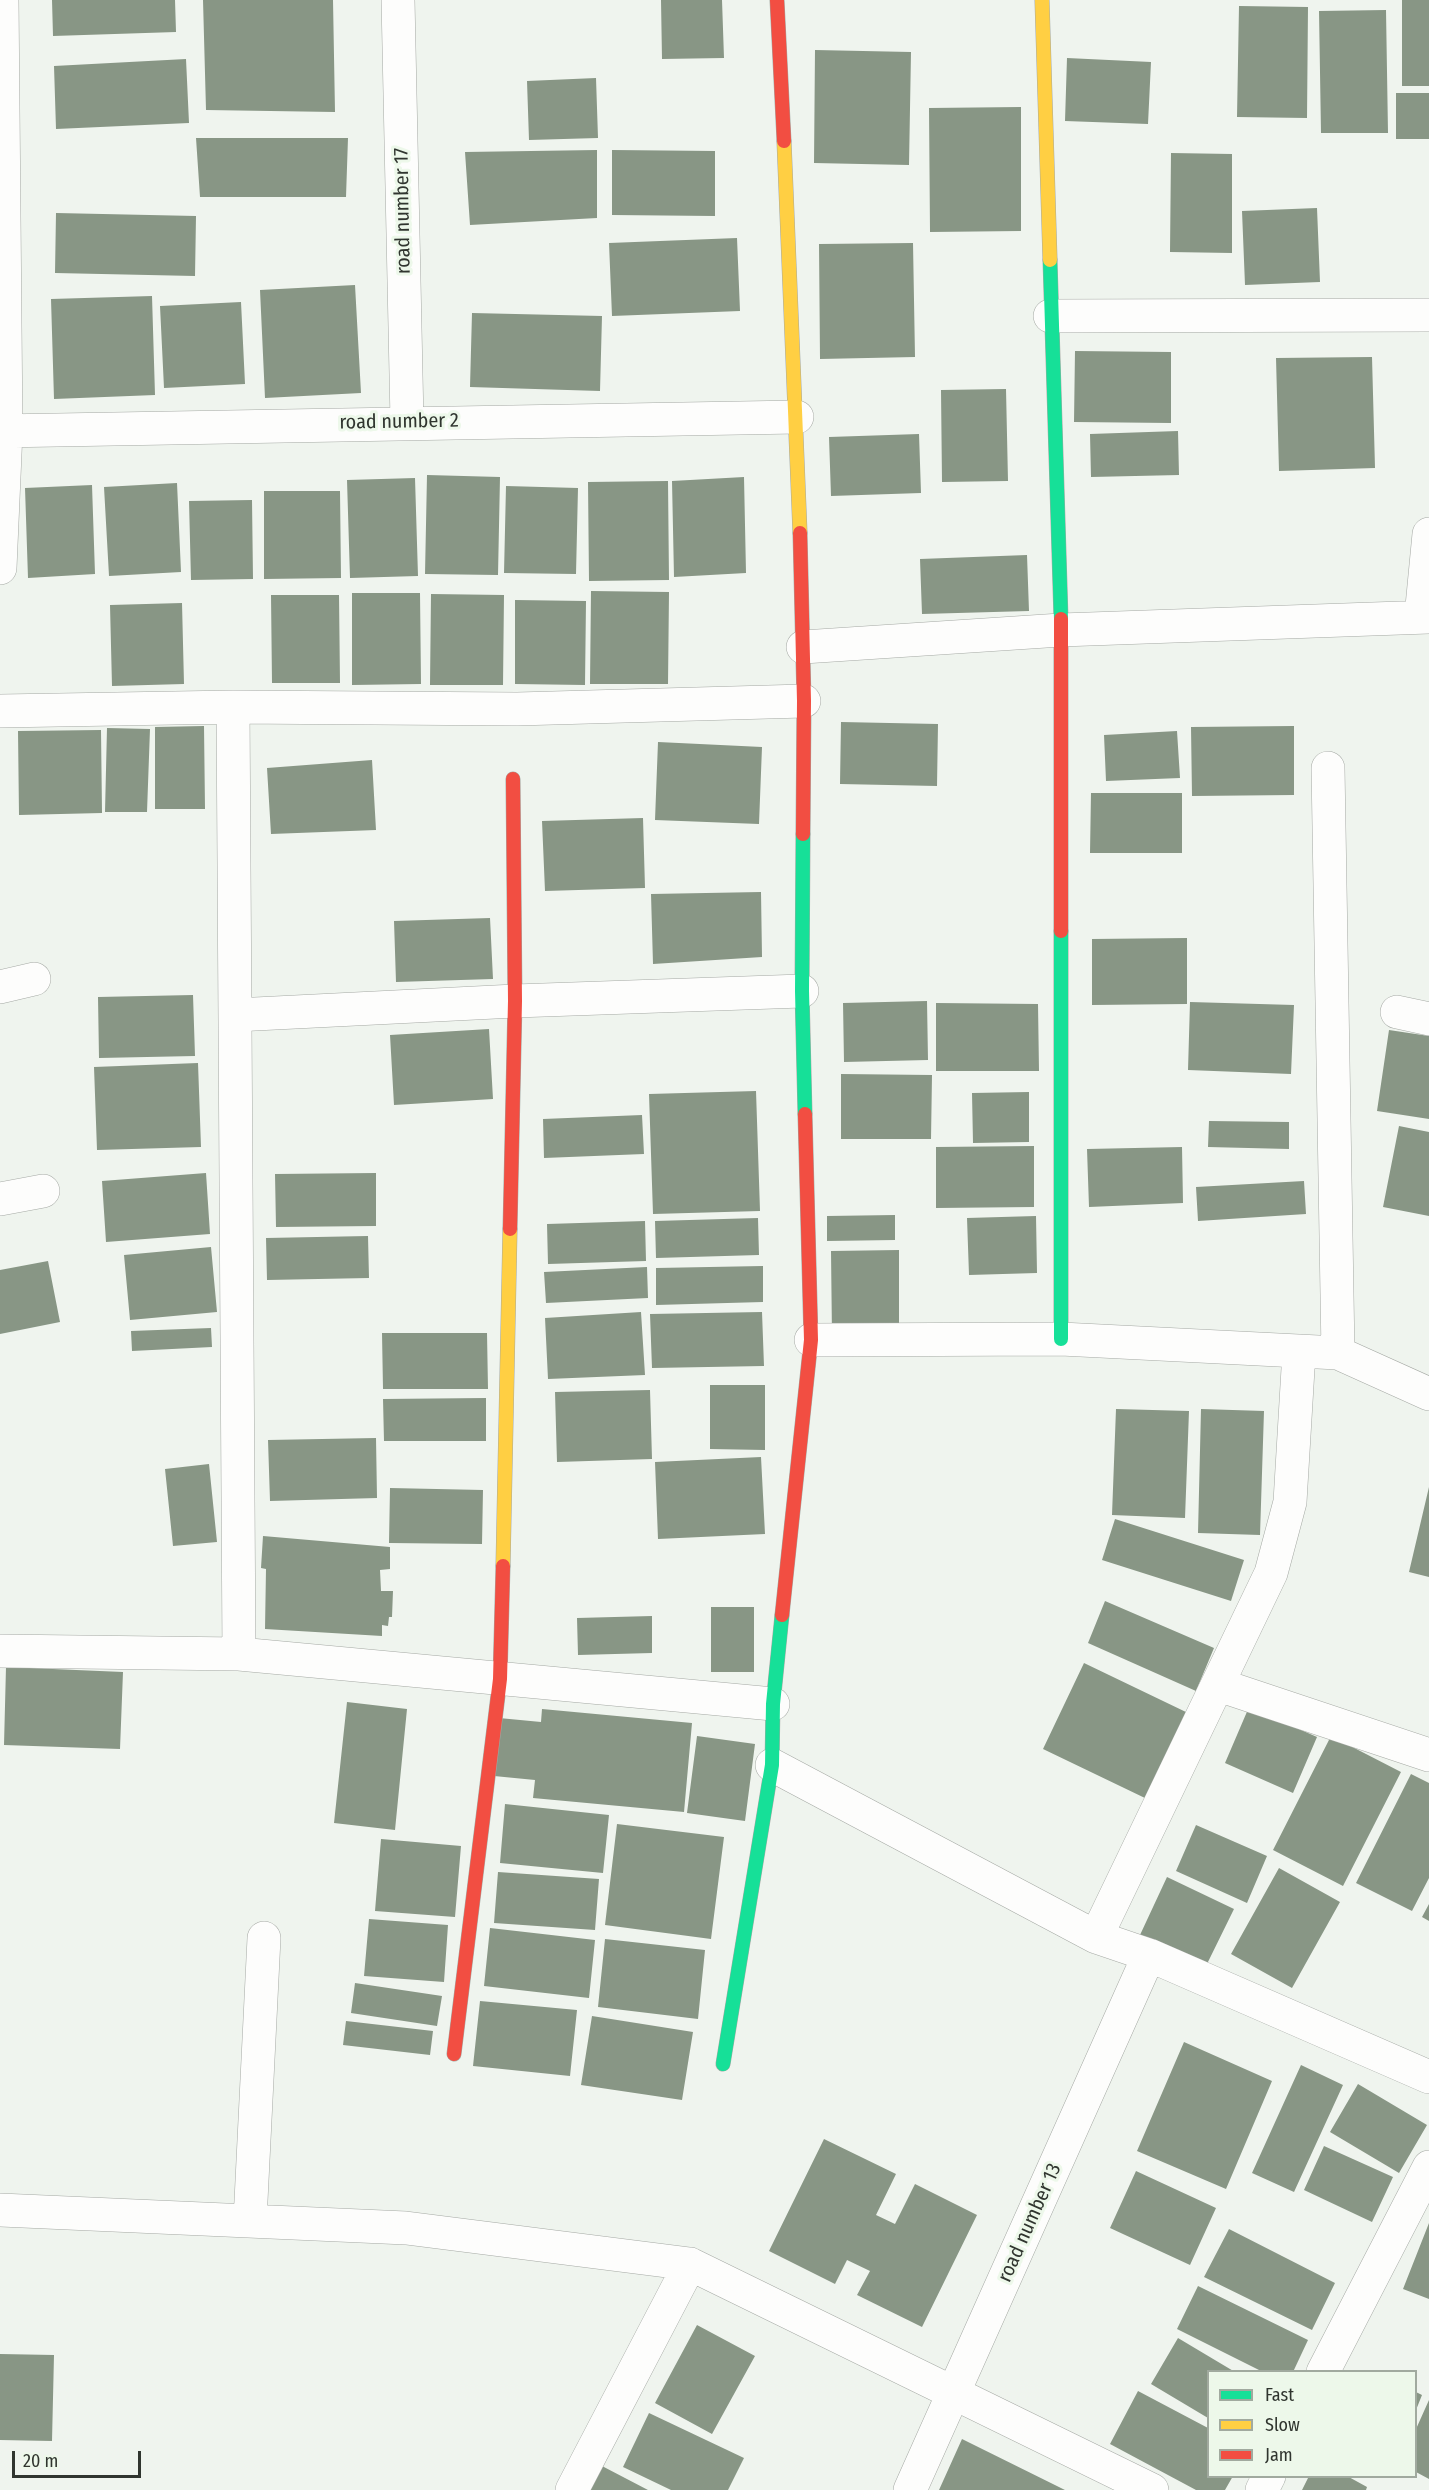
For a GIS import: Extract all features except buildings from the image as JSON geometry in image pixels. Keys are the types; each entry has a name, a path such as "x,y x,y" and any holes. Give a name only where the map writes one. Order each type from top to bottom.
{"street":[{"path":"0,568 3,431 2,0"},
{"name":"road number 17","path":"398,0 407,422"},
{"path":"723,2064 772,1765 773,1704 811,1340 802,991 803,647 797,417 777,0"},
{"path":"1042,0 1061,630 1062,1340"},
{"path":"1050,316 1429,315"},
{"name":"road number 2","path":"3,431 407,422 797,417"},
{"path":"803,647 1061,630 1425,617 1429,534"},
{"path":"0,711 233,707 517,709 804,701"},
{"path":"233,707 239,1654"},
{"path":"1328,768 1338,1353"},
{"path":"454,2054 500,1679 514,1001 513,779"},
{"path":"0,987 34,979"},
{"path":"235,1016 514,1001 802,991"},
{"path":"1397,1012 1429,1019"},
{"path":"0,1198 43,1191"},
{"path":"811,1340 1062,1340 1338,1353 1429,1394"},
{"path":"1095,1937 1219,1685 1271,1573 1290,1502 1299,1352"},
{"path":"0,1651 239,1654 773,1704"},
{"path":"1219,1685 1429,1755"},
{"path":"772,1765 1095,1937 1149,1955 1429,2077"},
{"path":"250,2221 264,1938"},
{"name":"road number 13","path":"910,2490 1149,1955"},
{"path":"1324,2370 1429,2167"},
{"path":"0,2210 406,2228 690,2264 1152,2490"},
{"path":"572,2490 690,2264"}],"traffic: fast":[{"path":"1050,260 1061,619"},
{"path":"803,834 802,991 805,1114"},
{"path":"1061,931 1061,1339"},
{"path":"723,2064 772,1765 773,1704 782,1615"}],"traffic: slow":[{"path":"1042,0 1050,260"},
{"path":"784,141 800,533"},
{"path":"503,1566 510,1229"}],"traffic: jam":[{"path":"777,0 784,141"},
{"path":"800,533 804,701 803,834"},
{"path":"1061,619 1061,931"},
{"path":"510,1229 515,1001 513,779"},
{"path":"782,1615 811,1340 805,1114"},
{"path":"454,2054 500,1679 503,1566"}]}
